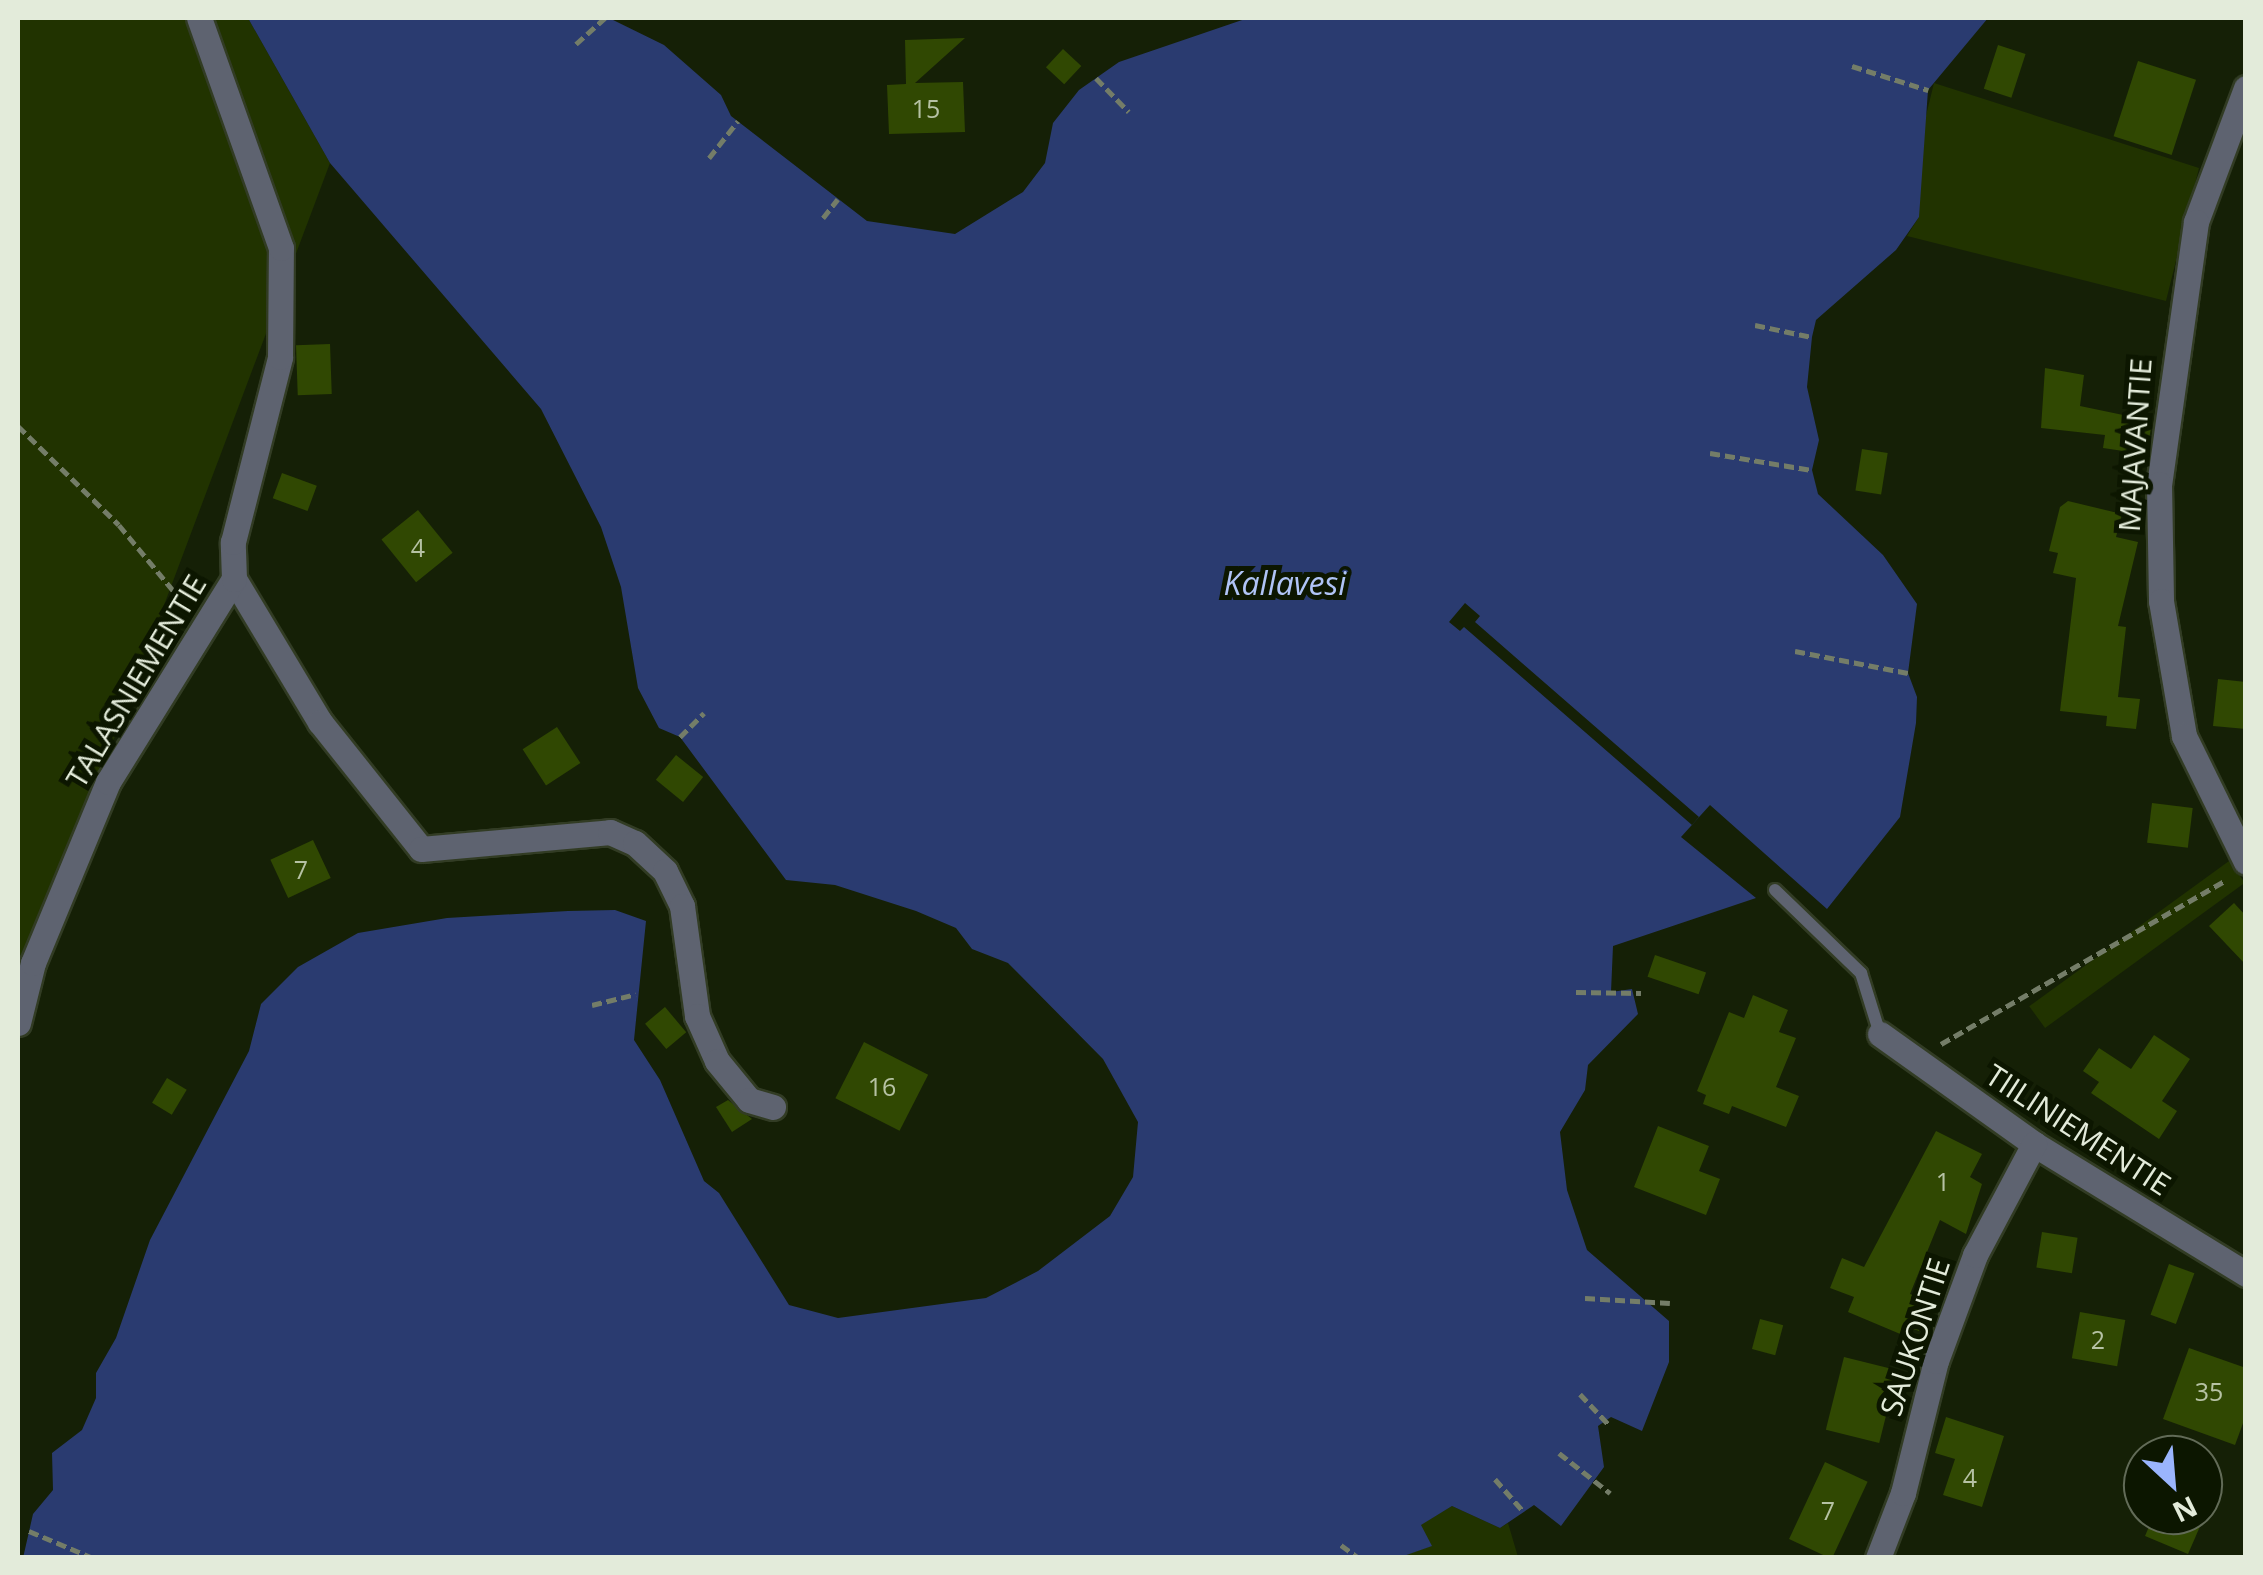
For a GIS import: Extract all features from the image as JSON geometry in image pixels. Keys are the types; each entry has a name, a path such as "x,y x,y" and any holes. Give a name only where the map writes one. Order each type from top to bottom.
{"street":[{"name":"TALASNIEMENTIE","path":"18,1023 34,963 108,782 234,578 234,542 280,357 281,248 200,18"},
{"name":"MAJAVANTIE","path":"2237,870 2184,736 2161,601 2159,484 2196,222 2246,88"},
{"path":"234,578 320,722 421,849 610,832 636,844 664,871 682,906 697,1016 717,1061 749,1100 773,1107"},
{"name":"TIILINIEMENTIE","path":"1880,1034 2034,1144 2246,1274"},
{"name":"SAUKONTIE","path":"1878,1558 1902,1493 1936,1361 1975,1256 2034,1144"}],"lane":[{"path":"1775,890 1860,973 1880,1034"}],"path":[{"path":"576,44 604,18"},
{"path":"1852,66 1928,90"},
{"path":"1096,78 1128,112"},
{"path":"709,158 738,120"},
{"path":"823,218 838,200"},
{"path":"1754,325 1812,337"},
{"path":"18,426 119,525 205,629"},
{"path":"1710,453 1812,470"},
{"path":"1795,650 1908,673"},
{"path":"680,737 704,713"},
{"path":"1915,1060 2237,870"},
{"path":"1576,992 1641,992"},
{"path":"592,1005 636,994"},
{"path":"1585,1298 1670,1303"},
{"path":"1580,1394 1611,1427"},
{"path":"1559,1453 1610,1493"},
{"path":"1496,1479 1524,1512"},
{"path":"29,1532 91,1557"},
{"path":"1341,1546 1359,1558"}],"green space":[{"path":"18,18 248,18 330,163 18,994"},
{"path":"1934,83 2199,168 2166,301 1907,236 1919,217 1920,140"},
{"path":"2229,861 2245,883 2045,1028 2029,1006"},
{"path":"1452,1506 1500,1528 1508,1523 1518,1557 1399,1557 1431,1546 1420,1525"}],"water":[{"name":"Kallavesi","path":"248,18 609,18 664,45 721,95 731,116 867,221 955,234 1023,192 1045,163 1053,123 1079,90 1119,62 1248,18 1988,18 1928,90 1919,217 1896,250 1816,320 1812,337 1807,387 1819,440 1812,470 1818,494 1883,555 1917,604 1908,673 1917,697 1916,723 1900,817 1827,909 1710,805 1681,837 1756,898 1613,946 1611,992 1632,989 1638,1014 1588,1065 1585,1090 1560,1132 1567,1190 1587,1250 1669,1321 1669,1362 1642,1431 1611,1417 1598,1426 1604,1467 1561,1526 1534,1505 1500,1528 1452,1506 1421,1525 1432,1546 1398,1558 23,1558 33,1514 53,1490 52,1453 82,1430 96,1398 96,1373 116,1338 150,1240 249,1051 261,1004 298,967 358,933 447,918 568,911 615,910 646,921 634,1040 660,1080 704,1181 719,1193 789,1305 838,1318 986,1298 1038,1271 1110,1216 1133,1177 1138,1122 1103,1059 1008,963 972,949 956,928 916,911 835,885 786,880 680,737 659,728 638,688 621,587 601,527 541,409 330,163"}],"pier":[{"path":"1465,603 1480,616 1475,622 1699,817 1692,825 1464,627 1460,631 1449,622"}],"building":[{"path":"965,38 915,83 963,82 965,132 889,134 887,85 906,84 905,40"},
{"path":"1998,45 2026,54 2011,98 1984,89"},
{"path":"1063,49 1081,66 1064,84 1046,67"},
{"path":"2138,61 2196,80 2172,155 2114,136"},
{"path":"330,344 332,394 298,395 296,345"},
{"path":"2045,368 2084,375 2080,406 2152,421 2149,440 2133,438 2130,452 2103,448 2105,435 2041,428"},
{"path":"1862,449 1888,453 1881,495 1855,490"},
{"path":"282,473 317,486 308,511 273,498"},
{"path":"2068,501 2122,514 2116,537 2138,542 2118,626 2126,627 2118,697 2140,699 2136,729 2106,726 2107,716 2060,711 2076,578 2053,573 2058,553 2049,551 2060,507"},
{"path":"418,510 453,553 416,582 381,540"},
{"path":"2218,679 2246,682 2246,729 2213,726"},
{"path":"557,727 580,763 546,785 523,749"},
{"path":"676,755 703,777 683,802 656,780"},
{"path":"2152,803 2193,808 2188,848 2147,843"},
{"path":"313,840 331,878 288,898 270,860"},
{"path":"2234,903 2246,916 2246,965 2209,926"},
{"path":"1655,955 1706,973 1699,994 1648,977"},
{"path":"1753,995 1788,1010 1779,1032 1796,1038 1776,1087 1799,1096 1786,1127 1732,1106 1729,1114 1703,1104 1706,1095 1697,1091 1729,1012 1744,1018"},
{"path":"665,1007 686,1032 666,1049 645,1024"},
{"path":"2154,1035 2190,1059 2162,1101 2177,1111 2159,1139 2091,1093 2099,1082 2083,1071 2099,1048 2131,1069"},
{"path":"864,1042 928,1075 900,1131 835,1098"},
{"path":"167,1078 187,1090 172,1115 152,1103"},
{"path":"728,1100 752,1119 732,1132 716,1107"},
{"path":"1658,1126 1709,1146 1699,1171 1720,1179 1706,1215 1634,1187"},
{"path":"1936,1131 1982,1154 1970,1177 1982,1184 1966,1234 1940,1220 1910,1294 1931,1302 1919,1331 1908,1327 1905,1336 1848,1312 1854,1297 1830,1288 1842,1258 1864,1267"},
{"path":"2042,1232 2078,1238 2072,1273 2036,1268"},
{"path":"2169,1264 2194,1273 2176,1324 2151,1315"},
{"path":"2080,1312 2125,1320 2117,1366 2072,1358"},
{"path":"1760,1319 1783,1325 1775,1355 1752,1349"},
{"path":"2189,1348 2246,1368 2246,1415 2235,1445 2223,1441 2223,1435 2207,1435 2163,1419"},
{"path":"1844,1357 1897,1370 1879,1443 1826,1430"},
{"path":"1946,1417 2004,1436 1982,1507 1943,1495 1955,1459 1935,1453"},
{"path":"1825,1462 1868,1482 1832,1558 1789,1539"},
{"path":"2145,1535 2196,1535 2188,1554"}]}
